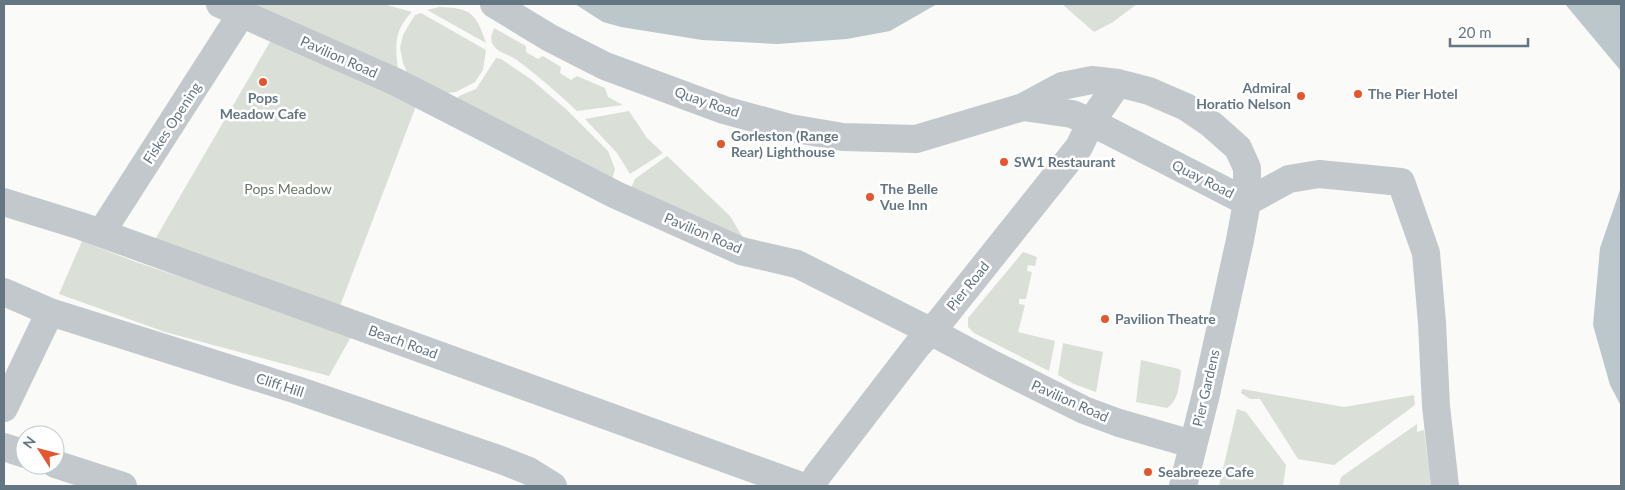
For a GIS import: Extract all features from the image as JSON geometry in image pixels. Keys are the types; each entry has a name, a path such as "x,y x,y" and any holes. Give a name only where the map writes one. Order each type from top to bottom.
{"street":[{"name":"Quay Road","path":"494,4 550,38 605,66 724,110 790,128 843,137 916,139 1023,107 1062,86 1092,80 1118,83 1149,91 1186,107 1211,124 1238,148 1247,168 1247,202 1091,122 1072,114 1023,107"},
{"name":"Fiskes Opening","path":"101,234 227,6"},
{"name":"Pavilion Road","path":"227,6 396,82 616,195 741,251 797,264 1084,410 1119,423 1192,444"},
{"name":"Pier Road","path":"812,486 817,476 917,346 1079,147 1091,122 1118,83"},
{"path":"1247,202 1289,179 1319,174 1401,182 1426,253 1436,406 1445,486"},
{"name":"Beach Road","path":"4,202 101,234 801,486"},
{"name":"Pier Gardens","path":"1183,486 1206,394 1247,202"},
{"name":"Cliff Hill","path":"4,292 50,312 288,387 501,460 529,471 553,486"},
{"path":"4,408 50,312"},
{"path":"65,467 123,486"}],"green space":[{"path":"257,4 383,4 412,12 402,25 397,39 398,69 259,7"},
{"path":"1062,4 1137,4 1113,22 1094,32"},
{"path":"439,7 458,9 470,14 479,24 486,43 427,10"},
{"path":"421,13 486,50 483,70 475,82 456,92 441,94 409,77 403,63 400,48 403,35 410,23 415,15"},
{"path":"494,28 526,46 526,52 538,59 543,56 561,67 560,73 571,80 577,76 605,88 608,97 623,105 577,111 525,66 492,44 491,39"},
{"name":"Pops Meadow","path":"274,35 416,106 340,306 154,241"},
{"path":"496,58 501,59 532,80 567,110 608,151 615,169 609,181 457,100 459,96 476,89"},
{"path":"629,111 647,138 663,153 630,174 617,153 585,119"},
{"path":"667,156 730,216 745,241 631,188 635,179"},
{"path":"82,241 133,261 352,335 329,376 165,332 59,294"},
{"path":"1023,252 1037,257 1035,266 1028,265 1027,271 1032,272 1026,299 1019,299 1019,304 1025,305 1018,332 1055,341 1049,371 974,333 968,327 968,318"},
{"path":"1063,343 1103,352 1096,392 1074,384 1058,375"},
{"path":"1141,360 1181,371 1176,396 1167,408 1136,402"},
{"path":"1242,389 1344,407 1414,395 1415,405 1334,465 1298,459 1260,399 1250,399 1241,393"},
{"path":"1237,409 1246,412 1286,465 1283,486 1219,486"},
{"path":"1417,424 1417,432 1424,430 1431,486 1339,486 1341,477"}],"shaded area":[{"path":"575,4 937,4 890,31 847,39 777,44 702,40 621,27 603,22"},
{"path":"1565,4 1621,4 1621,71"},
{"path":"1621,187 1621,406 1610,385 1593,325 1600,248"}],"place":[{"name":"Pops Meadow Cafe","path":"263,82"},
{"name":"The Pier Hotel","path":"1358,94"},
{"name":"Admiral Horatio Nelson","path":"1301,96"},
{"name":"Gorleston (Range Rear) Lighthouse","path":"721,144"},
{"name":"SW1 Restaurant","path":"1004,162"},
{"name":"The Belle Vue Inn","path":"870,197"},
{"name":"Pavilion Theatre","path":"1105,319"},
{"name":"Seabreeze Cafe","path":"1148,472"}]}
